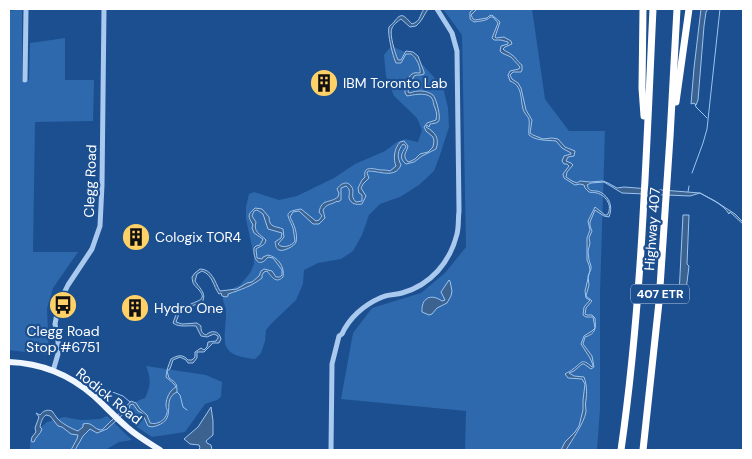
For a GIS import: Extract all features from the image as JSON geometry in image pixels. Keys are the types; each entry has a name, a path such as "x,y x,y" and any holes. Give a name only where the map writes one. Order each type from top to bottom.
{"highway":[{"path":"643,9 642,88 646,154"},
{"name":"Highway 407","path":"621,450 635,329 643,217 653,9"},
{"name":"Highway 407","path":"644,450 659,302 677,9"},
{"path":"670,137 689,9"}],"main road":[{"name":"Rodick Road","path":"9,361 41,367 76,382 126,426 160,450"}],"street":[{"path":"25,80 26,9"},
{"name":"Clegg Road","path":"53,371 58,354 55,324 59,303 68,284 92,249 100,226 104,9"},
{"path":"331,450 332,364 342,334 355,314 380,297 402,293 418,287 432,277 444,265 457,233 459,211 457,51 452,33 437,9"}],"shaded area":[{"path":"22,9 22,80 29,80 30,43 65,38 65,80 94,80 93,121 35,122 33,252 78,252 53,288 47,309 49,355 9,350 9,11"},
{"path":"424,9 428,9 416,26 410,27 401,19 393,27 391,35 398,60 401,60 406,51 413,52 418,56 424,72 424,74 414,76 408,92 427,92 433,95 436,100 439,120 426,127 436,136 436,149 414,162 406,164 402,158 406,147 403,144 398,157 401,165 395,172 368,171 369,178 361,188 366,196 362,204 352,203 349,198 349,189 346,186 341,188 341,200 328,205 323,210 325,218 319,224 313,224 299,211 293,212 290,217 295,229 296,242 286,249 279,250 275,242 281,238 282,233 268,229 263,214 257,210 254,211 252,216 256,222 256,231 266,240 263,245 256,249 257,258 262,259 268,255 278,260 282,266 283,277 276,280 267,271 264,272 262,278 258,281 246,288 228,294 226,297 222,296 221,293 219,294 211,278 206,273 202,271 197,274 195,281 203,294 203,300 201,304 194,305 179,314 176,322 182,324 197,323 201,326 204,334 215,332 219,334 221,339 219,343 213,343 204,352 197,352 197,358 193,363 188,363 180,357 173,360 170,369 167,371 169,378 175,382 176,385 177,392 170,400 166,420 161,424 152,427 148,426 142,413 133,404 107,429 97,433 90,429 83,436 75,450 71,450 78,435 71,434 58,426 50,416 46,415 41,422 40,427 42,429 34,442 31,441 36,432 35,428 39,417 36,413 40,415 47,410 52,411 61,422 78,431 86,423 102,430 131,401 136,403 147,415 150,423 163,420 167,413 168,397 176,387 166,377 167,370 171,359 180,356 192,360 195,357 195,352 201,348 204,350 208,342 216,341 218,338 214,334 207,337 201,336 196,326 181,326 173,323 177,312 202,298 201,293 193,282 192,277 195,273 200,269 207,271 213,277 220,291 237,289 252,282 264,269 272,271 276,277 282,275 282,270 273,258 268,257 262,262 256,259 254,248 260,245 263,239 254,233 252,228 253,225 249,216 252,210 255,208 262,209 269,217 272,225 283,229 284,237 278,244 284,247 295,241 293,228 288,217 291,211 301,209 316,221 319,220 322,216 319,212 322,205 338,197 337,189 346,183 352,188 353,197 356,202 362,201 362,195 359,193 358,188 365,177 367,169 390,171 396,166 396,148 400,142 404,141 408,146 405,157 409,162 420,154 428,152 433,147 433,137 424,127 427,123 436,120 433,100 426,95 407,96 405,93 410,75 420,73 419,65 411,54 406,54 401,63 396,63 389,34 389,27 399,17 405,17 412,24 418,20"},
{"path":"443,9 532,9 545,99 569,131 605,131 600,294 600,409 597,450 465,450 466,411 341,399 353,333 372,308 421,293 445,273 466,247 462,35"},
{"path":"477,9 471,15 475,20 492,15 500,22 495,37 504,37 511,41 512,44 503,49 522,65 521,72 513,72 510,75 521,88 526,110 532,120 530,133 543,139 558,139 565,147 575,151 574,156 568,157 566,161 573,165 567,172 566,177 577,183 580,181 603,181 617,188 700,193 690,196 622,193 604,182 587,185 591,190 600,192 606,197 610,203 611,210 609,217 595,210 590,222 592,231 589,238 588,251 591,266 589,273 587,238 590,230 588,221 595,207 607,215 609,212 608,202 601,194 589,192 584,185 575,185 564,178 563,174 569,166 562,161 564,156 571,153 562,148 556,141 538,139 529,135 529,119 523,110 519,89 510,81 508,75 510,71 520,67 511,57 500,51 501,46 508,44 508,42 492,38 498,23 493,17 474,22 470,19 470,12"},
{"path":"701,9 708,9 704,26 696,105 694,103 691,104"},
{"path":"391,46 410,54 443,87 448,108 449,127 434,171 419,185 400,197 380,204 369,215 362,235 353,251 341,259 318,263 304,270 303,284 296,300 266,330 261,353 255,359 234,354 228,350 226,344 226,311 223,298 225,292 240,285 250,273 254,264 246,219 249,194 254,192 279,200 297,196 334,178 355,164 385,151 397,142 405,139 418,142 422,130 417,118 394,96 386,76 384,55"},
{"path":"700,193 715,201 735,214 743,224 730,212 729,214 720,205"},
{"path":"683,215 689,215 687,264 689,266 685,298 680,300 679,295"},
{"path":"588,278 589,285 586,296 592,301 586,308 585,314 592,315 595,318 595,328 593,317 583,315 584,307 590,300 586,298 585,291"},
{"path":"449,280 452,291 447,303 437,308 432,314 429,315 422,312 423,303 428,298 434,297 442,301 445,300 441,292"},
{"path":"595,328 589,336 585,337 583,344 592,356 594,367 591,369 582,364 569,373 574,376 584,377 587,395 586,412 580,426 566,450 561,450 565,442 579,426 583,410 585,384 582,379 568,378 565,374 582,362 586,362 592,367 593,365 581,344 584,336"},
{"path":"146,366 206,375 222,382 221,397 205,404 185,432 152,437 134,425 119,410 145,398 150,382"},
{"path":"211,407 213,435 206,441 211,445 212,450 198,450 200,448 199,445 190,444 184,439 198,427"},
{"path":"107,416 132,440 119,442 105,450 30,450 30,442 35,432 47,422 64,417 81,420 100,419"}],"waterway":[{"path":"692,173 707,129 720,9"},
{"path":"695,104 707,118"},
{"path":"688,192 689,186"},
{"path":"102,388 123,396 130,402"},
{"path":"177,392 180,395 183,407 187,410"}],"place":[{"name":"IBM Toronto Lab","path":"324,83"},
{"name":"Cologix TOR4","path":"136,237"},
{"name":"Clegg Road Stop #6751","path":"63,305"},
{"name":"Hydro One","path":"135,308"}]}
